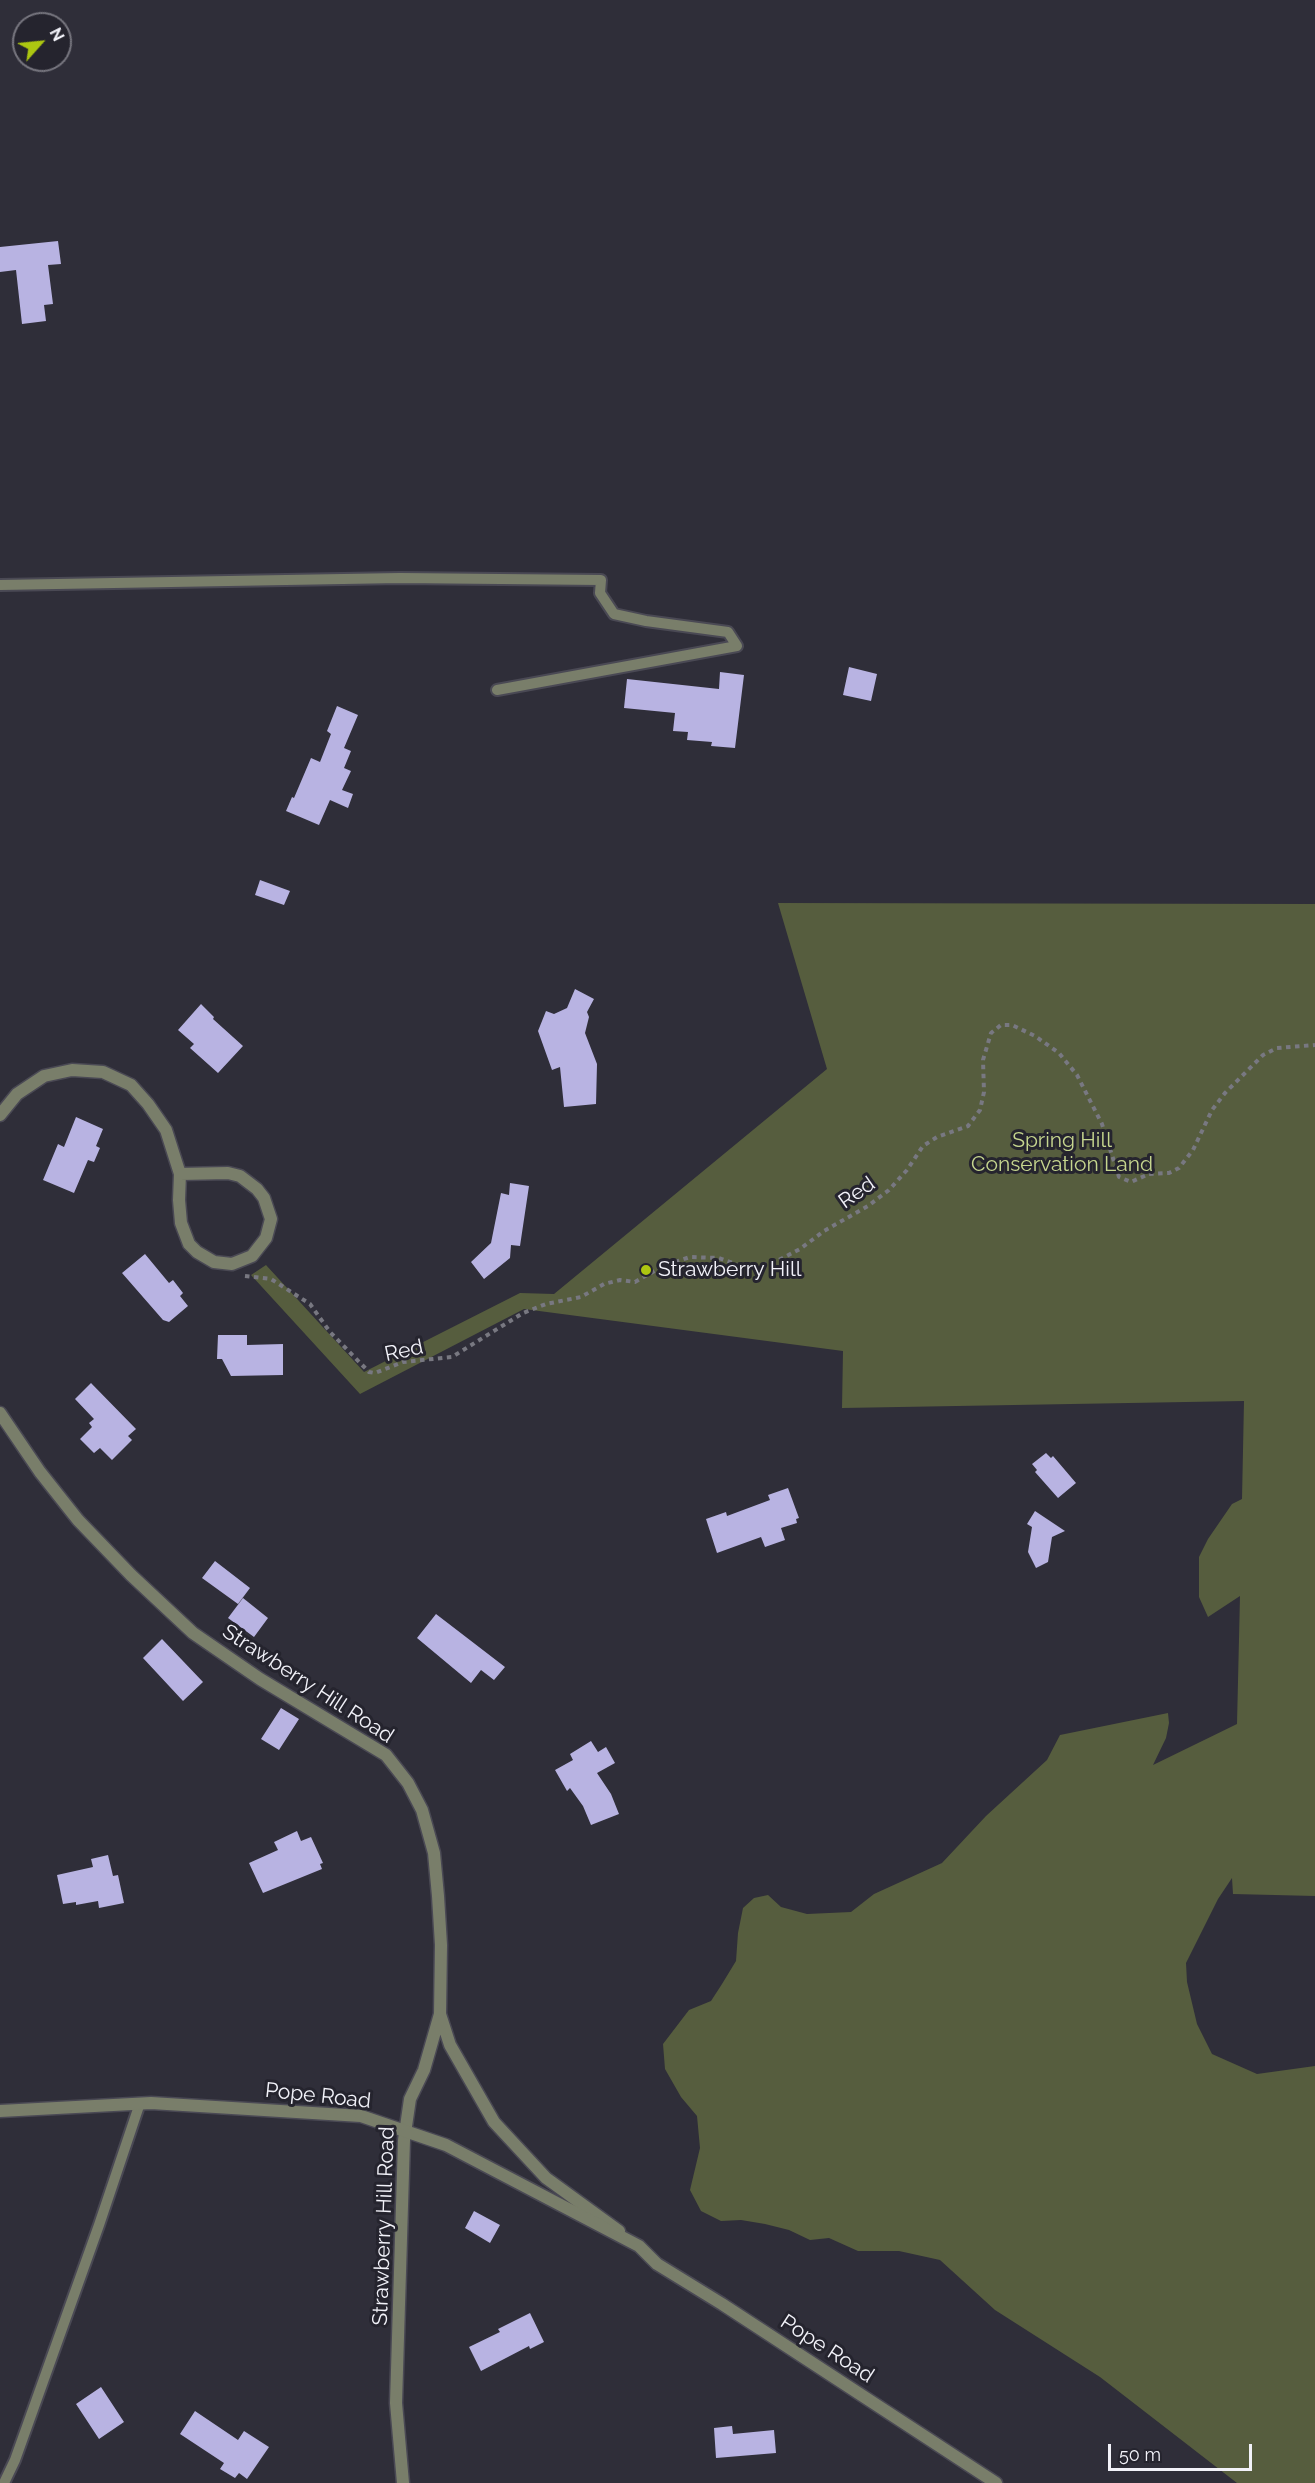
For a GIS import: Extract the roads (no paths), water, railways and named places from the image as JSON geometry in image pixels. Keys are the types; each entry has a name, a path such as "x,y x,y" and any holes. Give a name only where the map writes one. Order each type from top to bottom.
{"street":[{"path":"0,1115 17,1094 44,1076 72,1070 103,1072 131,1085 166,1130 180,1174 181,1223 189,1244 196,1252 214,1262 232,1264 252,1256 266,1238 271,1219 264,1198 257,1189 240,1176 228,1173 180,1174"},
{"name":"Strawberry Hill Road","path":"0,1413 40,1472 78,1520 131,1575 193,1633 260,1679 386,1755 408,1783 422,1810 434,1853 441,1945 440,2014 424,2070 410,2099 405,2131 396,2403 403,2483"},
{"name":"Pope Road","path":"440,2014 450,2045 494,2122 546,2178 639,2246 657,2264 996,2483"},
{"name":"Pope Road","path":"0,2111 140,2103 361,2116 446,2145 639,2246"}],"lane":[{"path":"0,585 389,578 601,580 600,593 614,614 646,621 728,632 737,646 497,690"},
{"path":"4,2483 15,2460 140,2103"}],"place":[{"name":"Strawberry Hill","path":"646,1270"}],"park label":[{"name":"Spring Hill Conservation Land","path":"1062,1153"}]}
